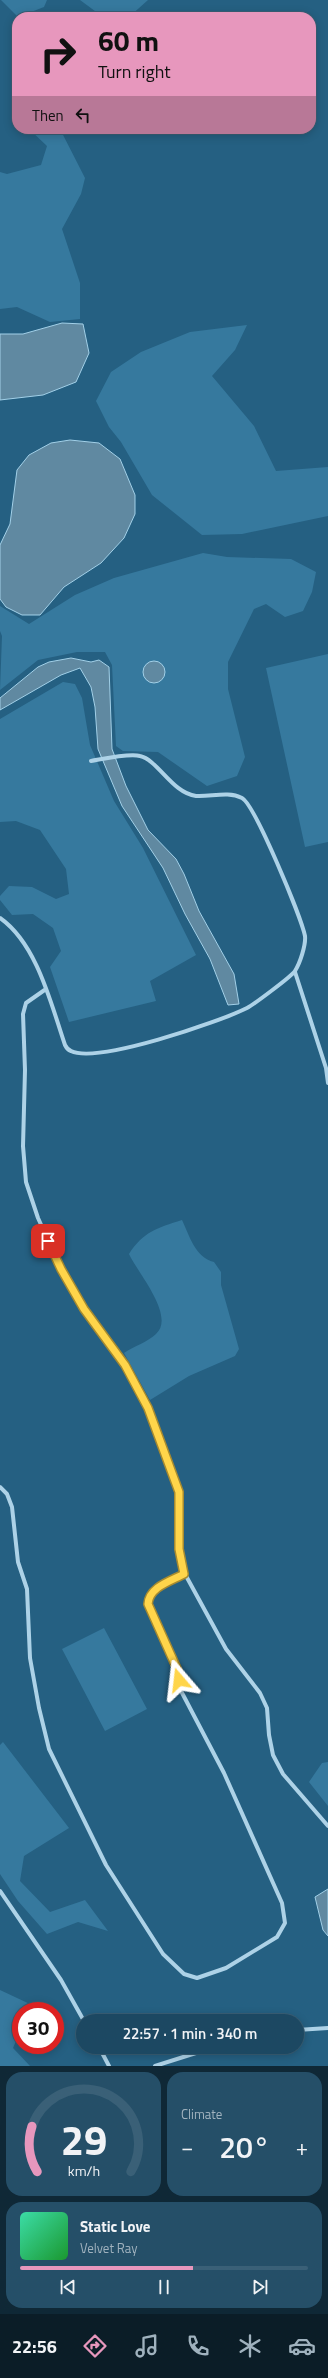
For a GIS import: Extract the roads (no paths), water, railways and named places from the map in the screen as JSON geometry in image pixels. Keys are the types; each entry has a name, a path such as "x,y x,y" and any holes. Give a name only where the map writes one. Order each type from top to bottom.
{"street":[{"path":"91,761 139,756 149,760 179,788 196,796 210,794 242,798 251,807 279,869 305,938 295,972 326,1068 328,1083"},
{"path":"0,918 21,937 46,990 65,1045 70,1051 78,1053 124,1049 150,1043 233,1014 254,1004 295,972"},
{"path":"46,990 26,1003 23,1014 25,1070 23,1146 26,1182 38,1218 61,1269 84,1309 125,1365 148,1408 179,1492 179,1549 184,1574 226,1649 260,1693 267,1708 269,1735 273,1755 283,1774 328,1826"},
{"path":"0,1486 7,1494 12,1507 18,1562 27,1589 30,1658 39,1708 49,1749 106,1865 158,1948 184,1974 197,1978 226,1968 277,1937 285,1923 282,1903 224,1773 180,1689 178,1671 148,1604 149,1598 154,1590 184,1574"},
{"path":"0,1891 61,1980 80,2014"},
{"path":"304,2030 328,2028"},
{"path":"103,2054 109,2066"},
{"path":"155,2066 193,2054"}]}
